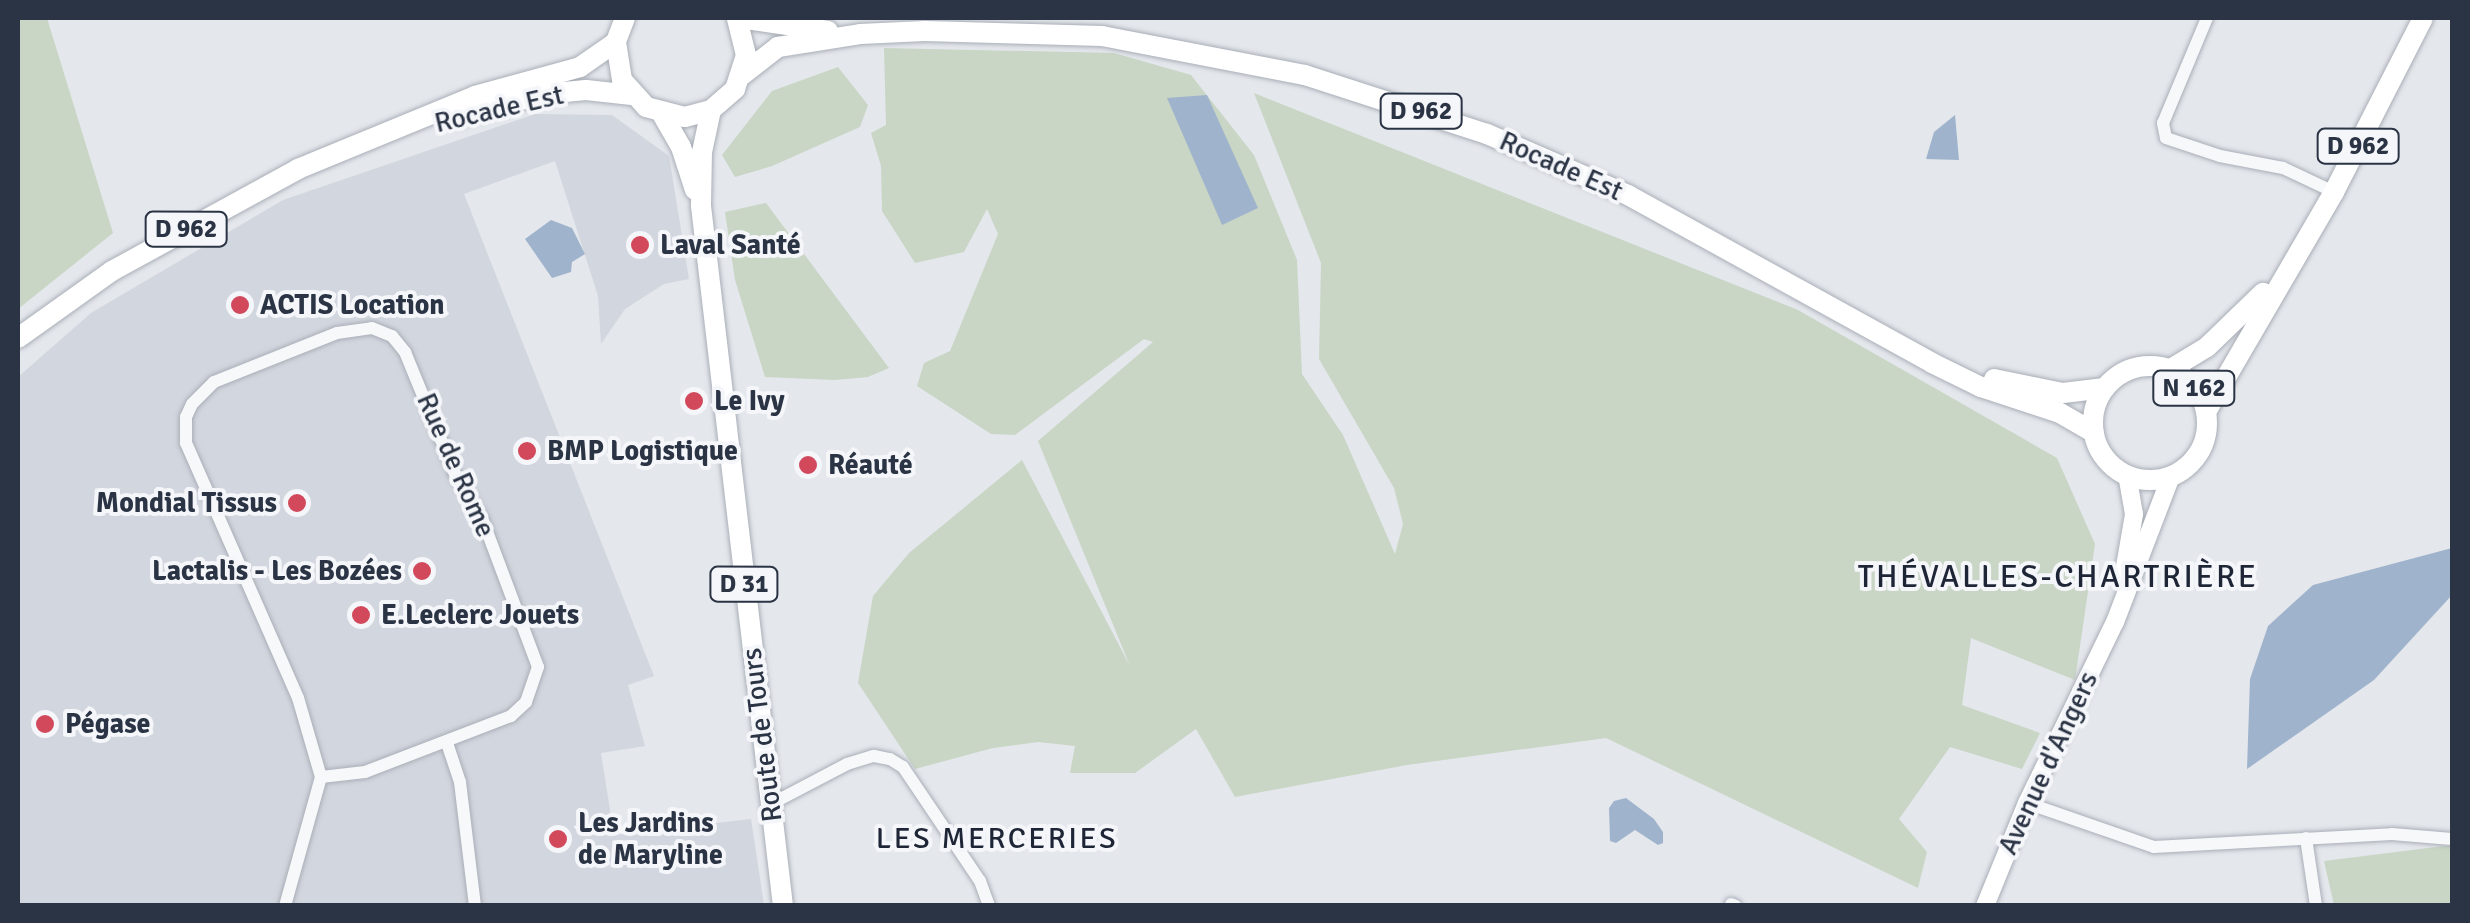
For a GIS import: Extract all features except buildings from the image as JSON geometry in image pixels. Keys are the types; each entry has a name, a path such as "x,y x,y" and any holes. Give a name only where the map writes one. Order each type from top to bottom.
{"main road":[{"path":"625,18 616,42 622,80 632,96 662,114 685,117 711,110"},
{"path":"738,18 746,55 742,74"},
{"name":"Rocade Est","path":"738,18 774,26 860,34"},
{"name":"D 962","path":"2206,412 2334,192 2423,18"},
{"name":"Rocade Est","path":"711,110 735,89 742,74 778,48 860,34 925,30 1102,36 1305,75 1487,134 1628,196 1981,387 2060,413 2094,433"},
{"name":"Rocade Est","path":"18,338 112,270 231,203 366,140 474,96 580,66 616,42"},
{"name":"Rocade Est","path":"366,140 543,94 586,90 632,96"},
{"name":"Route de Tours","path":"711,110 702,152 700,206 783,906"},
{"name":"Route de Tours","path":"662,114 681,147 700,206"},
{"name":"D 962","path":"2169,370 2216,339 2286,270"},
{"name":"Rocade Est","path":"1932,362 2063,393 2106,388"},
{"name":"N 162","path":"2106,388 2141,367 2169,370 2193,386 2206,412 2207,428 2196,457 2171,476"},
{"path":"2106,388 2095,409 2094,433 2106,458 2128,475 2149,480 2171,476"}],"street":[{"path":"2207,18 2164,123 2166,138 2220,156 2283,168 2334,192"},
{"name":"Rue de Rome","path":"372,328 392,336 406,352 454,474 482,518 538,667 526,702 510,716 365,772 321,777 298,698 260,608 209,505 186,443 186,429 192,404 214,382 337,333 372,328"},
{"name":"Avenue d'Angers","path":"2115,622 2134,514 2128,475"},
{"name":"Avenue d'Angers","path":"1985,906 2027,803 2115,622 2171,476"},
{"path":"447,743 460,782 475,906"},
{"path":"769,804 847,764 874,756 890,759 903,767 980,881 989,905"},
{"path":"286,906 321,777"},
{"path":"2027,803 2154,848 2392,834 2452,838"},
{"path":"2306,838 2316,906"}],"shaded area":[{"path":"535,114 612,115 669,156 689,279 664,284 625,309 601,344 598,296 555,161 464,194 654,676 628,685 645,746 601,753 614,835 751,819 764,905 18,905 18,377 91,313 283,200"}],"green space":[{"path":"18,18 47,18 113,233 18,309"},
{"path":"884,48 1114,53 1191,75 1254,155 1297,260 1302,374 1343,435 1395,554 1403,524 1394,488 1319,359 1321,263 1254,93 1798,310 2057,458 2095,544 2075,680 1971,638 1962,705 2040,733 2022,769 1950,747 1899,819 1927,852 1918,888 1606,738 1407,765 1235,797 1196,729 1135,773 1070,773 1075,746 1038,742 993,748 915,769 858,683 873,596 909,553 1022,460 1130,666 1038,441 1153,342 1144,339 1015,435 991,434 917,386 924,363 950,351 998,234 987,209 964,252 915,263 882,211 881,166 871,133 886,125"},
{"path":"838,67 868,105 860,127 772,166 735,177 722,155 772,91"},
{"path":"766,203 889,368 868,377 835,380 765,377 735,280 725,212"},
{"path":"2452,845 2452,905 2334,905 2324,861"}],"water":[{"path":"1207,95 1258,208 1222,225 1167,98"},
{"path":"1955,115 1959,160 1926,159 1934,132"},
{"path":"551,220 572,228 585,254 572,262 571,272 552,278 525,239"},
{"path":"2452,548 2452,595 2374,680 2247,769 2250,679 2268,626 2313,585"},
{"path":"1626,798 1654,819 1663,832 1663,843 1658,845 1635,830 1616,843 1610,841 1609,808 1614,801"}],"place":[{"name":"Laval Santé","path":"640,245"},
{"name":"ACTIS Location","path":"240,305"},
{"name":"Le Ivy","path":"694,401"},
{"name":"BMP Logistique","path":"527,451"},
{"name":"Réauté","path":"808,465"},
{"name":"Mondial Tissus","path":"297,503"},
{"name":"Lactalis - Les Bozées","path":"422,571"},
{"name":"E.Leclerc Jouets","path":"361,615"},
{"name":"Pégase","path":"45,724"},
{"name":"Les Jardins de Maryline","path":"558,839"}],"district":[{"name":"THÉVALLES-CHARTRIÈRE","path":"2058,577"},
{"name":"LES MERCERIES","path":"997,839"}]}
